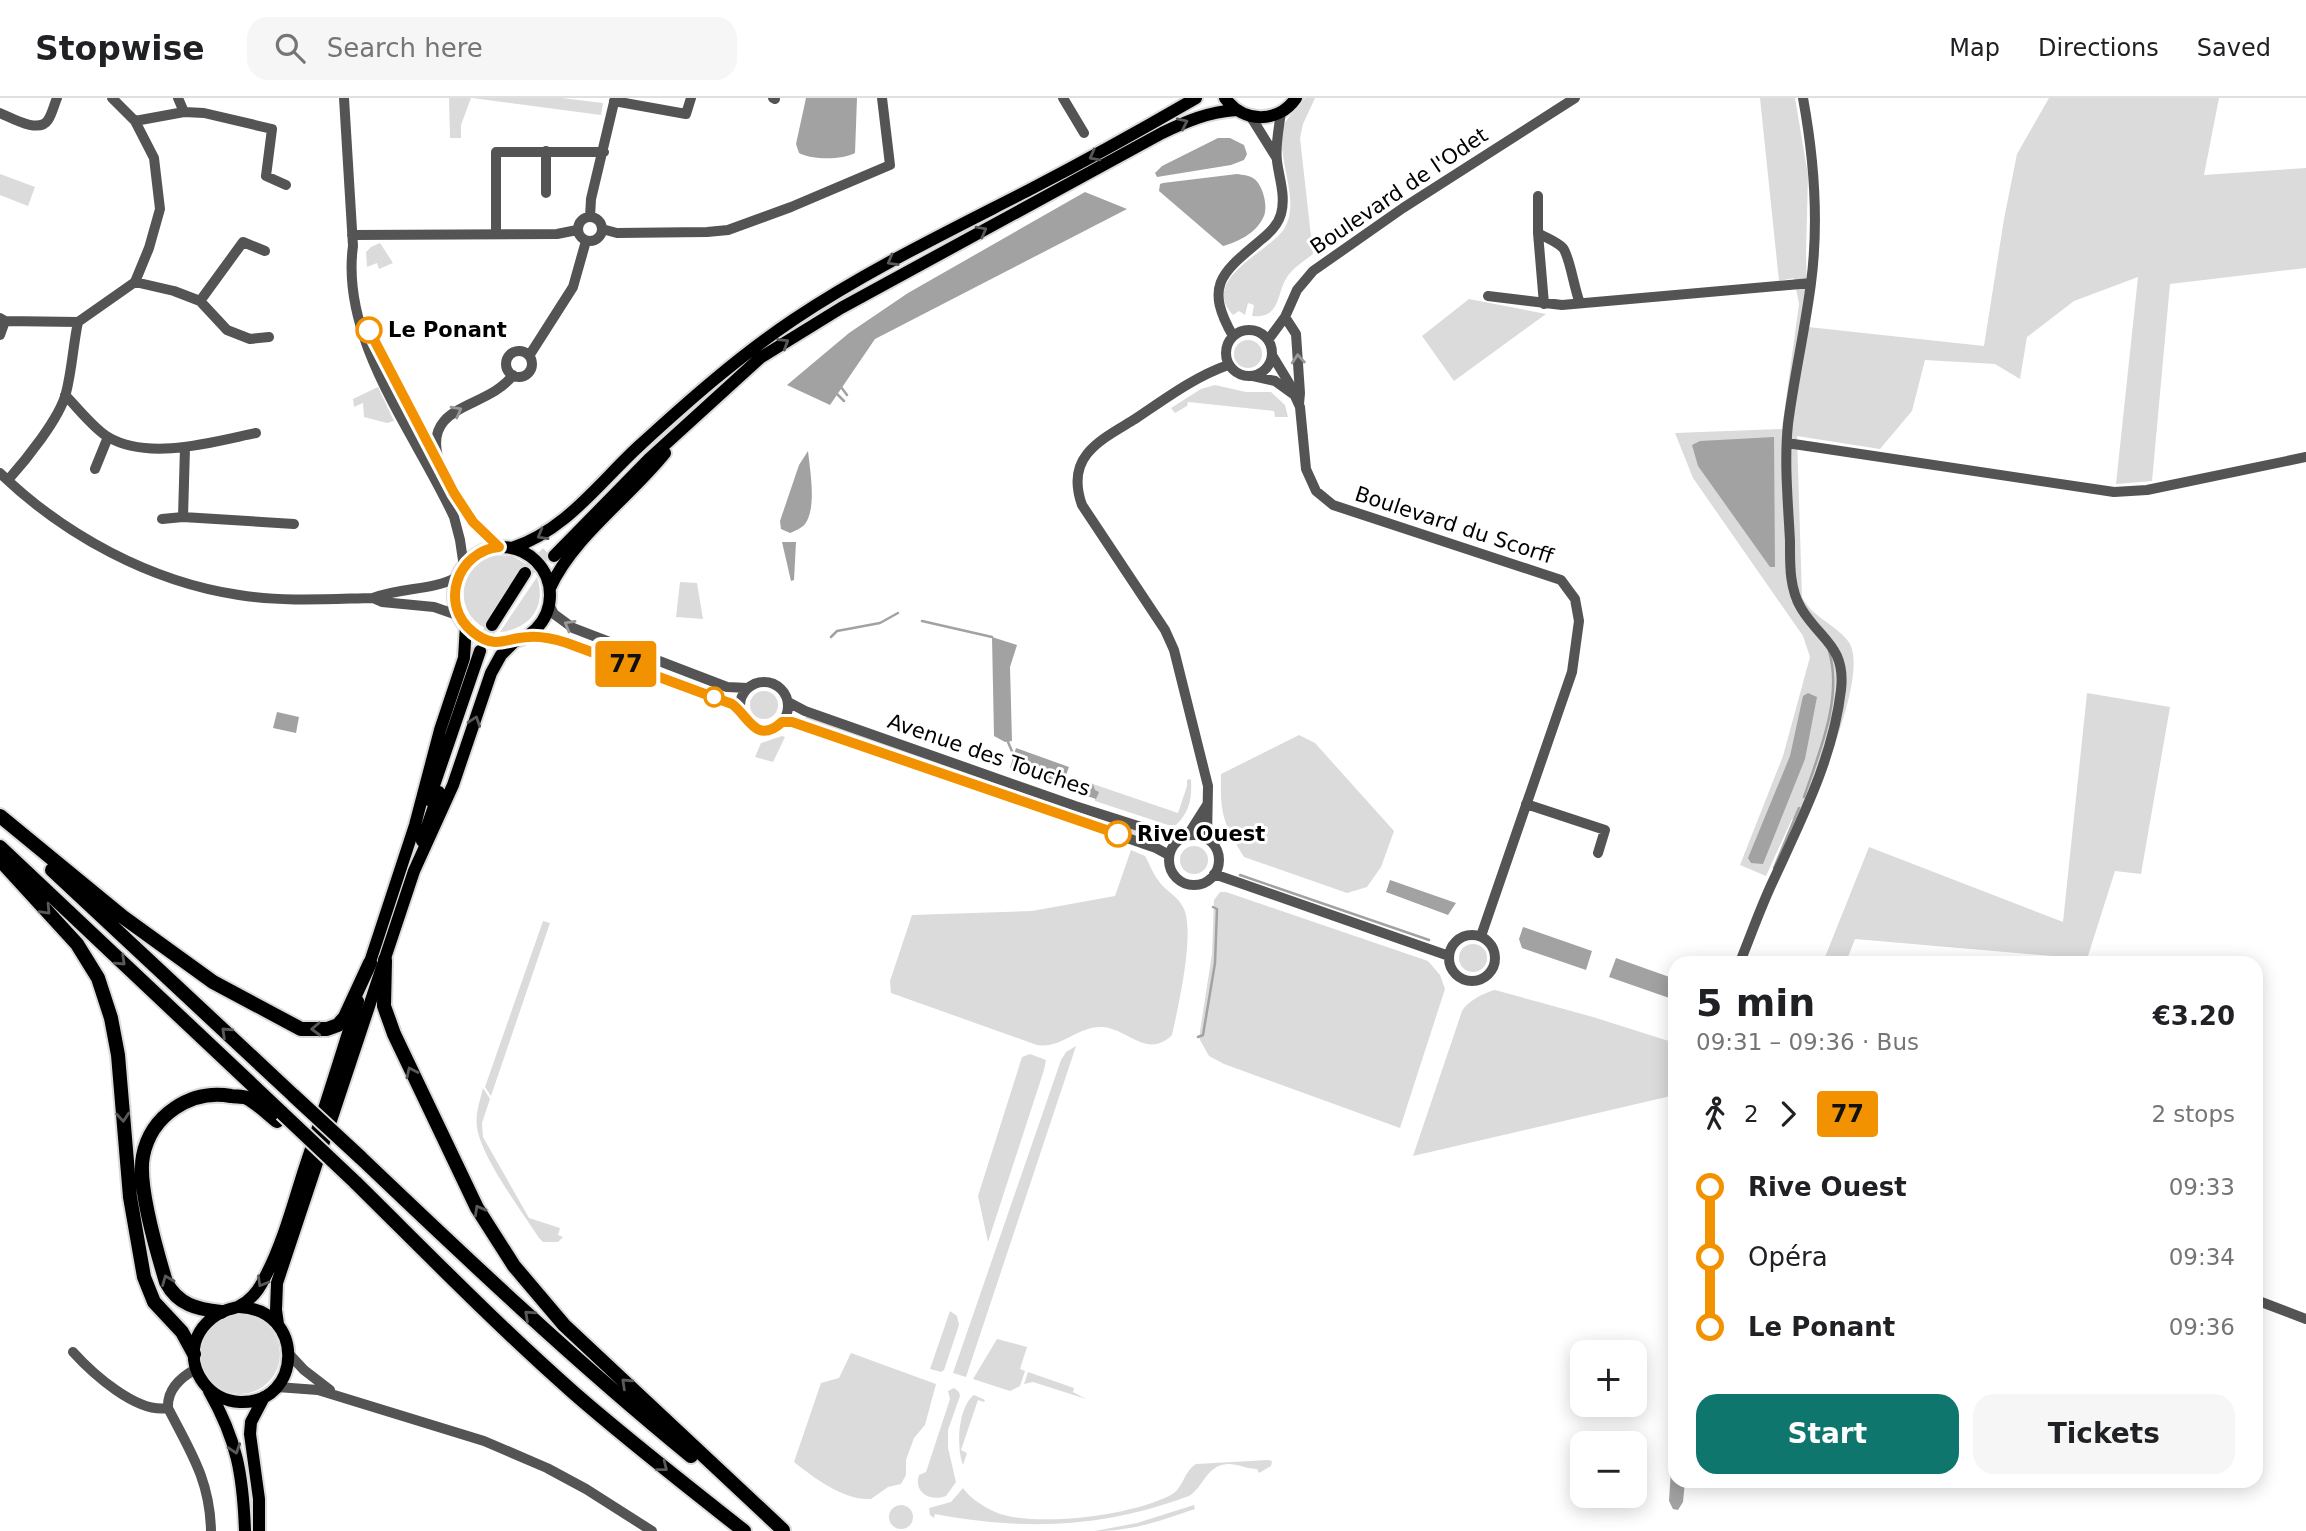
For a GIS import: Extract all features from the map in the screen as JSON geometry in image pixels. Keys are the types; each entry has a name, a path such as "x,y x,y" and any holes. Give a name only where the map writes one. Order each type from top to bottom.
{"highway":[{"path":"0,816 123,917 213,982 301,1029 327,1029 338,1025 345,1017 370,963"},
{"path":"0,822 465,1257 580,1361 784,1530"},
{"path":"0,847 279,1117 573,1392 744,1531"},
{"path":"0,860 77,944 98,978 111,1018 118,1055 130,1197 144,1276 154,1302 181,1332 194,1354"},
{"path":"385,960 384,993 387,1018 477,1208 514,1266 564,1325 784,1530"},
{"path":"221,1312 185,1304 177,1298 166,1282 143,1186 142,1157 148,1139 163,1116 184,1101 215,1093 247,1098 279,1117"}],"main road":[{"path":"239,1307 256,1292 270,1267 415,825 437,740 464,658 463,621 455,599 461,572 479,553 505,548 549,531 574,512 636,449 760,344 844,289 901,256 1123,141 1196,98"},
{"path":"1225,98 1236,110 1261,118 1281,112 1296,98"},
{"path":"702,392 551,554 694,417 760,358 841,308 1162,133 1213,112 1236,110"},
{"path":"414,871 446,803 491,673 501,656 540,624 549,605 550,587 558,569 656,464 694,417"},
{"path":"505,548 525,553 537,562 550,587"},
{"path":"495,627 528,576"},
{"path":"463,621 474,633 488,640 499,642 520,639"},
{"path":"278,1325 277,1283 385,960 483,652 373,970 346,1038"},
{"path":"207,1387 219,1397 234,1402 249,1402 264,1397 277,1387 286,1371 289,1354 287,1341 278,1325 261,1311 239,1307 221,1312 202,1329 195,1345 196,1369 226,1423 239,1459 245,1531"},
{"path":"259,1531 258,1490 250,1434 251,1422 264,1397"}],"street":[{"path":"0,113 34,126 42,125 48,120 57,98"},
{"path":"0,335 3,320 78,322 135,282 149,248 160,209 154,158 135,121 112,98"},
{"path":"177,98 184,112"},
{"path":"78,322 65,395 42,435 4,476 59,520 95,544 135,564 175,579 214,591 262,598 373,598 382,594 434,587 461,572 460,540 454,517 367,347 353,302 344,98"},
{"path":"590,217 614,99 686,114 691,98"},
{"path":"586,242 577,230 578,223 583,218 596,218 602,229 617,233 728,230 791,207 890,165 882,98"},
{"path":"1063,98 1084,134"},
{"name":"Boulevard de l'Odet","path":"1268,340 1285,317 1297,290 1313,271 1403,208 1576,98"},
{"path":"1742,956 1815,790 1829,745 1842,679 1838,656 1831,643 1801,609 1793,583 1788,425 1811,283 1815,221 1809,133 1803,98"},
{"path":"135,121 184,112 204,113 272,129 266,176 286,185"},
{"path":"1233,336 1222,317 1219,289 1226,270 1279,222 1283,193 1276,158 1281,112"},
{"path":"1251,117 1276,158"},
{"path":"546,151 546,193"},
{"path":"496,233 496,152 604,152"},
{"path":"1538,196 1544,303"},
{"path":"586,242 597,239 602,229"},
{"path":"352,241 496,233 557,234 577,230"},
{"path":"1538,233 1565,250 1574,290 1580,303"},
{"path":"352,241 363,317 441,468 473,522 505,548"},
{"path":"200,301 243,242 265,251"},
{"path":"529,356 573,287 586,242"},
{"path":"135,282 174,291 200,301 227,330 250,339 270,337"},
{"path":"1488,296 1544,303 1580,303 1811,283"},
{"path":"1285,317 1296,334 1299,405"},
{"path":"1253,376 1266,369 1272,355 1268,340 1262,334 1247,330 1233,336 1226,351 1228,365 1239,375 1275,381 1293,394"},
{"path":"523,352 529,356 532,367 529,372 524,376 513,375 507,367 510,355 523,352"},
{"name":"Boulevard du Scorff","path":"1272,355 1299,405 1306,469 1317,491 1333,505 1561,580 1576,599 1579,621 1572,672 1481,936"},
{"path":"1207,839 1208,786 1174,650 1165,630 1082,505 1077,491 1080,466 1088,453 1104,439 1207,373 1228,365"},
{"path":"441,468 435,444 442,422 457,411 491,395 513,375"},
{"path":"65,395 108,437 142,448 185,448 256,433"},
{"path":"95,469 108,437"},
{"path":"1787,443 2114,492 2147,490 2306,457"},
{"path":"183,517 185,448"},
{"path":"162,519 183,517 294,523"},
{"path":"373,598 382,603 434,607 463,621"},
{"path":"549,605 554,614 573,628 727,687 748,688"},
{"path":"520,639 540,637 567,643 722,700 740,710 745,720 759,729 772,729 782,722 787,713 788,702 783,690 773,684 757,683 748,688 742,696 740,710"},
{"name":"Avenue des Touches","path":"788,702 816,715 1075,806 1184,837"},
{"name":"Avenue des Touches","path":"782,722 792,722 845,739 1156,848 1169,855"},
{"path":"1184,837 1198,835 1207,839 1218,854 1214,874 1198,884 1184,882 1173,873 1169,865 1169,855 1173,846 1184,837 1209,801"},
{"path":"1526,804 1605,830 1598,853"},
{"path":"1214,874 1448,956"},
{"path":"1474,934 1481,936 1491,943 1496,957 1492,970 1486,977 1470,981 1452,970 1448,956 1460,937 1474,934"},
{"path":"2263,1303 2306,1320"},
{"path":"72,1352 99,1379 128,1397 160,1409 168,1408"},
{"path":"289,1354 304,1370 336,1395"},
{"path":"196,1369 185,1375 175,1386 169,1395 168,1408 205,1481 211,1531"},
{"path":"277,1387 317,1390 484,1441 586,1489 652,1531"}],"shaded area":[{"path":"449,98 471,98 461,125 461,138 450,138"},
{"path":"472,98 562,98 603,103 601,115"},
{"path":"806,98 857,98 855,153 827,158 799,153 796,144"},
{"path":"1305,98 1315,98 1303,124 1300,138 1313,254 1289,274 1276,304 1268,314 1252,316 1254,305 1248,303 1245,315 1239,311 1233,315 1225,302 1225,290 1230,278 1276,238 1289,217 1289,190 1282,135 1285,123"},
{"path":"1760,98 1795,98 1808,175 1808,327 1984,346 2017,154 2049,98 2219,98 2204,175 2306,168 2306,268 2170,284 2152,481 2116,484 2138,277 2074,301 2027,337 2020,379 1995,364 1925,360 1912,411 1880,449 1797,436 1802,597 1812,611 1848,641 1853,656 1853,677 1839,731 1803,824 1792,819 1766,876 1740,865 1783,756 1810,657 1803,636 1693,478 1675,433 1782,429 1799,304 1794,278 1779,281"},
{"path":"1218,138 1230,138 1244,145 1247,154 1244,160 1231,165 1157,177 1155,173 1162,166"},
{"path":"0,174 35,187 28,206 0,195"},
{"path":"1237,174 1251,177 1260,185 1265,214 1251,232 1223,246 1159,191 1160,184 1163,183"},
{"path":"1085,192 1127,209 875,339 830,405 787,385 849,333 908,293"},
{"path":"380,243 393,263 379,269 377,263 367,267 366,252"},
{"path":"1469,299 1546,314 1454,381 1422,336"},
{"path":"1248,340 1258,344 1262,354 1258,364 1248,368 1238,364 1234,354 1238,344"},
{"path":"1215,385 1246,392 1271,392 1285,405 1288,417 1275,417 1274,411 1188,402 1187,406 1175,413 1171,408 1201,389"},
{"path":"378,387 394,421 387,423 364,417 363,403 354,407 353,399"},
{"path":"1774,437 1775,567 1770,567 1698,466 1692,445 1700,441"},
{"path":"808,451 811,509 805,524 790,533 781,529 780,521 799,465"},
{"path":"782,542 796,542 794,580 791,581"},
{"path":"495,555 512,556 528,565 507,589 485,628 474,620 468,610 464,600 464,588 474,568"},
{"path":"537,577 540,597 534,614 520,626 500,632"},
{"path":"680,582 697,583 703,619 676,617"},
{"path":"992,637 1017,645 1010,667 1012,741 1005,742 994,736"},
{"path":"764,691 774,695 778,705 774,715 764,719 754,715 750,705 754,695"},
{"path":"1808,693 1817,697 1805,759 1763,864 1751,863 1748,858 1790,756 1803,696"},
{"path":"2087,693 2170,707 2141,874 2115,871 2088,956 2052,956 1855,939 1848,956 1825,956 1869,847 2063,922"},
{"path":"277,712 299,717 296,733 273,728"},
{"path":"806,716 1157,838 1155,843 804,721"},
{"path":"1299,735 1315,743 1394,831 1381,867 1367,887 1347,893 1244,857 1231,835 1222,809 1221,774"},
{"path":"785,737 773,762 755,757 761,743"},
{"path":"1016,748 1069,767 1062,786 1010,768"},
{"path":"1075,779 1093,784 1099,792 1096,799 1067,789"},
{"path":"1191,779 1189,804 1176,825 1168,825 1095,801 1093,784 1178,813 1187,780"},
{"path":"1194,846 1204,850 1208,860 1204,870 1194,874 1184,870 1180,860 1184,850"},
{"path":"1131,850 1145,856 1159,881 1181,903 1187,918 1187,950 1182,989 1172,1035 1163,1042 1146,1044 1113,1029 1094,1027 1054,1044 1037,1045 891,993 890,981 912,915 1032,911 1115,896"},
{"path":"1390,880 1456,903 1448,915 1386,892"},
{"path":"1220,892 1428,961 1440,975 1445,989 1400,1128 1224,1064 1209,1056 1200,1040 1200,1031 1212,954 1214,900"},
{"path":"543,921 550,923 491,1096 485,1087"},
{"path":"1523,927 1592,951 1586,970 1522,948 1519,939"},
{"path":"1473,944 1483,948 1487,958 1483,968 1473,972 1463,968 1459,958 1463,948"},
{"path":"1616,958 1668,977 1668,998 1609,977"},
{"path":"1495,990 1668,1041 1668,1097 1413,1156 1462,1011 1486,993"},
{"path":"1076,1046 966,1377 953,1373 1061,1060 1066,1052"},
{"path":"1030,1054 1046,1060 1044,1070 988,1242 978,1196 1022,1057"},
{"path":"483,1088 490,1099 482,1123 483,1137 529,1218 560,1228 558,1235 563,1237 558,1242 543,1242 539,1238 486,1152 477,1122"},
{"path":"950,1311 957,1316 959,1325 941,1372 930,1369"},
{"path":"240,1314 255,1317 268,1326 277,1339 280,1354 277,1369 268,1382 255,1391 240,1394 225,1391 212,1382 203,1369 200,1354 203,1339 212,1326 225,1317"},
{"path":"997,1339 1027,1347 1020,1369 1025,1371 1020,1386 1010,1391 973,1379"},
{"path":"851,1353 936,1384 925,1425 914,1438 906,1460 906,1475 901,1484 888,1487 871,1499 861,1499 840,1492 794,1462 821,1383 839,1378"},
{"path":"1028,1372 1074,1388 1073,1392 1086,1399 1033,1382 1024,1384"},
{"path":"954,1388 960,1396 948,1430 948,1448 956,1482 946,1496 929,1497 919,1487 919,1475 926,1472 950,1399 948,1391"},
{"path":"974,1395 985,1400 978,1400 961,1450 967,1453 963,1465 960,1448 960,1428 965,1408"},
{"path":"1272,1461 1271,1466 1259,1473 1257,1469 1232,1464 1221,1465 1210,1472 1189,1496 1125,1515 1032,1524 1001,1523 935,1514 934,1518 930,1515 929,1508 951,1502 963,1488 983,1506 1008,1516 1068,1519 1112,1513 1153,1503 1169,1496 1178,1489 1188,1471 1196,1464"},
{"path":"1670,1488 1684,1488 1683,1502 1678,1510 1673,1509 1669,1501"},
{"path":"901,1505 909,1509 913,1517 909,1525 901,1529 893,1525 889,1517 893,1509"},
{"path":"1194,1505 1195,1509 1146,1524 1095,1531 1137,1523"}],"waterway":[{"path":"841,387 847,395"},
{"path":"837,394 844,401"},
{"path":"831,637 837,631 880,623 898,613"},
{"path":"922,621 992,637"},
{"path":"1804,797 1822,744 1831,706 1833,669 1829,651"},
{"path":"1008,742 1014,756"},
{"path":"1774,868 1799,808"},
{"path":"1240,875 1429,940"},
{"path":"1198,1037 1203,1035 1215,963 1217,909 1213,907"}],"tunnel":[{"path":"525,573 549,551"},
{"path":"480,651 492,625"}],"bus line":[{"name":"77","path":"369,330 454,493 473,522 499,547 473,557 456,582 457,611 474,633 499,642 525,637 555,639 732,704 753,727 765,730 782,722 792,722 1118,834"}],"place":[{"name":"Le Ponant","path":"369,330"},
{"name":"Rive Ouest","path":"1118,834"}]}
